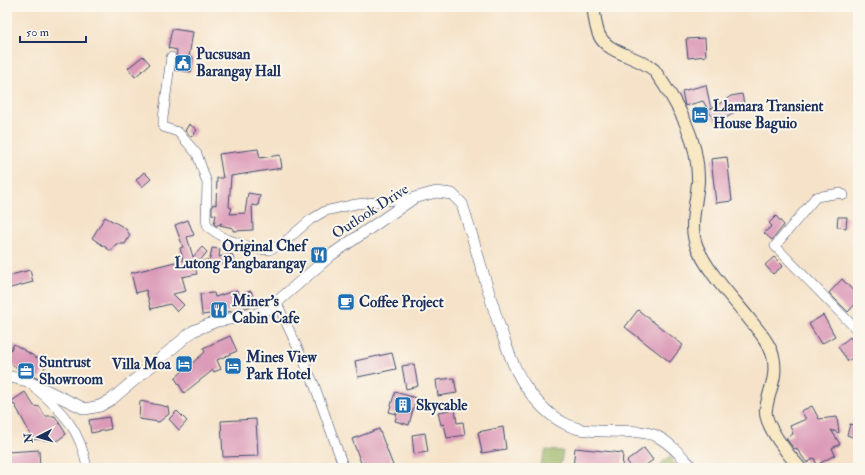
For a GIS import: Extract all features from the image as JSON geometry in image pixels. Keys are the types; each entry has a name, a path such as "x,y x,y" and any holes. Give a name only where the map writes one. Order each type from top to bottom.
{"main road":[{"path":"593,7 596,26 604,43 609,47 647,64 654,70 687,125 693,141 698,168 694,221 697,246 715,275 770,348 773,357 774,379 765,410 766,417 778,439 800,468"}],"street":[{"path":"171,57 163,126 178,132 197,154 207,183 206,221 208,227 214,232 256,249 269,250 281,245 310,220 325,212 356,204 414,198"},
{"name":"Outlook Drive","path":"7,376 27,381 85,409 92,409 112,399 193,331 217,321 254,315 277,303 331,255 414,198 436,192 452,194 462,204 490,300 508,350 525,386 547,412 565,424 578,428 655,435 671,446 693,468"},
{"path":"844,195 840,193 816,197 775,246 858,331"},
{"path":"277,303 314,384 344,468"},
{"path":"27,381 51,401 73,427 80,439 87,468"}],"green space":[{"path":"546,450 563,451 560,468 539,468"},
{"path":"671,457 676,468 658,468 664,460"}],"building":[{"path":"172,29 193,32 189,57 193,57 191,72 175,70 177,50 168,48"},
{"path":"705,38 706,56 688,58 686,39"},
{"path":"143,56 150,64 135,77 128,68"},
{"path":"706,85 711,109 731,96 742,94 744,104 730,108 734,113 716,124 703,101 685,106 682,91"},
{"path":"189,124 197,130 192,137 185,131"},
{"path":"258,149 260,158 280,155 282,168 231,176 229,207 232,208 230,214 245,213 248,193 260,195 258,206 252,205 253,230 233,231 233,228 220,225 222,223 216,226 214,224 216,215 212,214 212,208 213,204 216,205 217,178 223,178 219,154"},
{"path":"727,157 732,201 716,203 711,159"},
{"path":"144,172 151,179 142,187 136,180"},
{"path":"776,216 784,225 772,240 764,233 772,226 769,223"},
{"path":"105,217 125,228 130,235 125,244 116,244 111,251 92,238"},
{"path":"838,217 847,217 846,228 837,227"},
{"path":"188,220 194,235 187,237 193,257 202,247 207,252 195,266 197,274 182,277 186,291 173,294 184,305 177,312 170,304 151,309 146,290 136,293 131,273 183,260 180,248 183,247 175,225"},
{"path":"212,248 220,249 219,257 232,254 234,261 222,264 199,265 199,262 210,259"},
{"path":"774,257 783,266 773,274 765,265"},
{"path":"30,270 33,282 7,289 7,276"},
{"path":"842,279 858,296 858,301 848,312 829,293"},
{"path":"237,290 238,295 251,291 256,305 234,311 202,315 200,294 214,293 215,297"},
{"path":"638,310 683,345 670,362 625,327"},
{"path":"823,315 835,336 821,344 809,324"},
{"path":"230,336 237,351 217,360 221,369 214,372 213,370 184,393 175,378 205,352 203,348"},
{"path":"850,337 858,348 858,353 848,361 838,347"},
{"path":"14,344 47,364 38,379 7,362 7,356"},
{"path":"392,353 396,369 358,377 355,361"},
{"path":"414,364 418,386 406,389 402,366"},
{"path":"454,378 457,393 438,396 436,380"},
{"path":"25,392 34,406 40,407 45,416 55,416 66,434 57,441 33,439 15,405 9,403"},
{"name":"Skycable","path":"395,392 416,398 409,425 395,421 397,414 389,412"},
{"path":"140,401 168,407 169,414 159,422 139,419"},
{"path":"812,406 819,419 837,417 839,433 831,430 840,444 832,448 835,455 817,465 814,458 807,463 796,448 794,449 786,438 793,434 790,426 806,419 801,411"},
{"path":"455,409 457,423 463,422 465,435 447,438 444,424 441,425 438,412"},
{"path":"177,411 187,421 179,430 169,419"},
{"path":"109,417 111,429 91,433 89,420"},
{"path":"256,419 258,456 223,457 221,421"},
{"path":"850,424 858,426 858,439 847,435"},
{"path":"503,427 506,449 482,453 478,432"},
{"path":"379,429 394,468 363,468 352,439"},
{"path":"425,433 428,452 414,454 412,435"},
{"path":"575,448 623,453 622,468 573,468"},
{"path":"644,448 653,460 642,468 632,468 627,461"},
{"path":"39,450 40,468 7,468 7,452"}],"place":[{"name":"Pucsusan Barangay Hall","path":"183,63"},
{"name":"Llamara Transient House Baguio","path":"700,115"},
{"name":"Original Chef Lutong Pangbarangay","path":"319,255"},
{"name":"Coffee Project","path":"346,302"},
{"name":"Miner's Cabin Cafe","path":"219,310"},
{"name":"Villa Moa","path":"184,364"},
{"name":"Mines View Park Hotel","path":"233,366"},
{"name":"Suntrust Showroom","path":"26,371"},
{"name":"Skycable","path":"403,405"}]}
